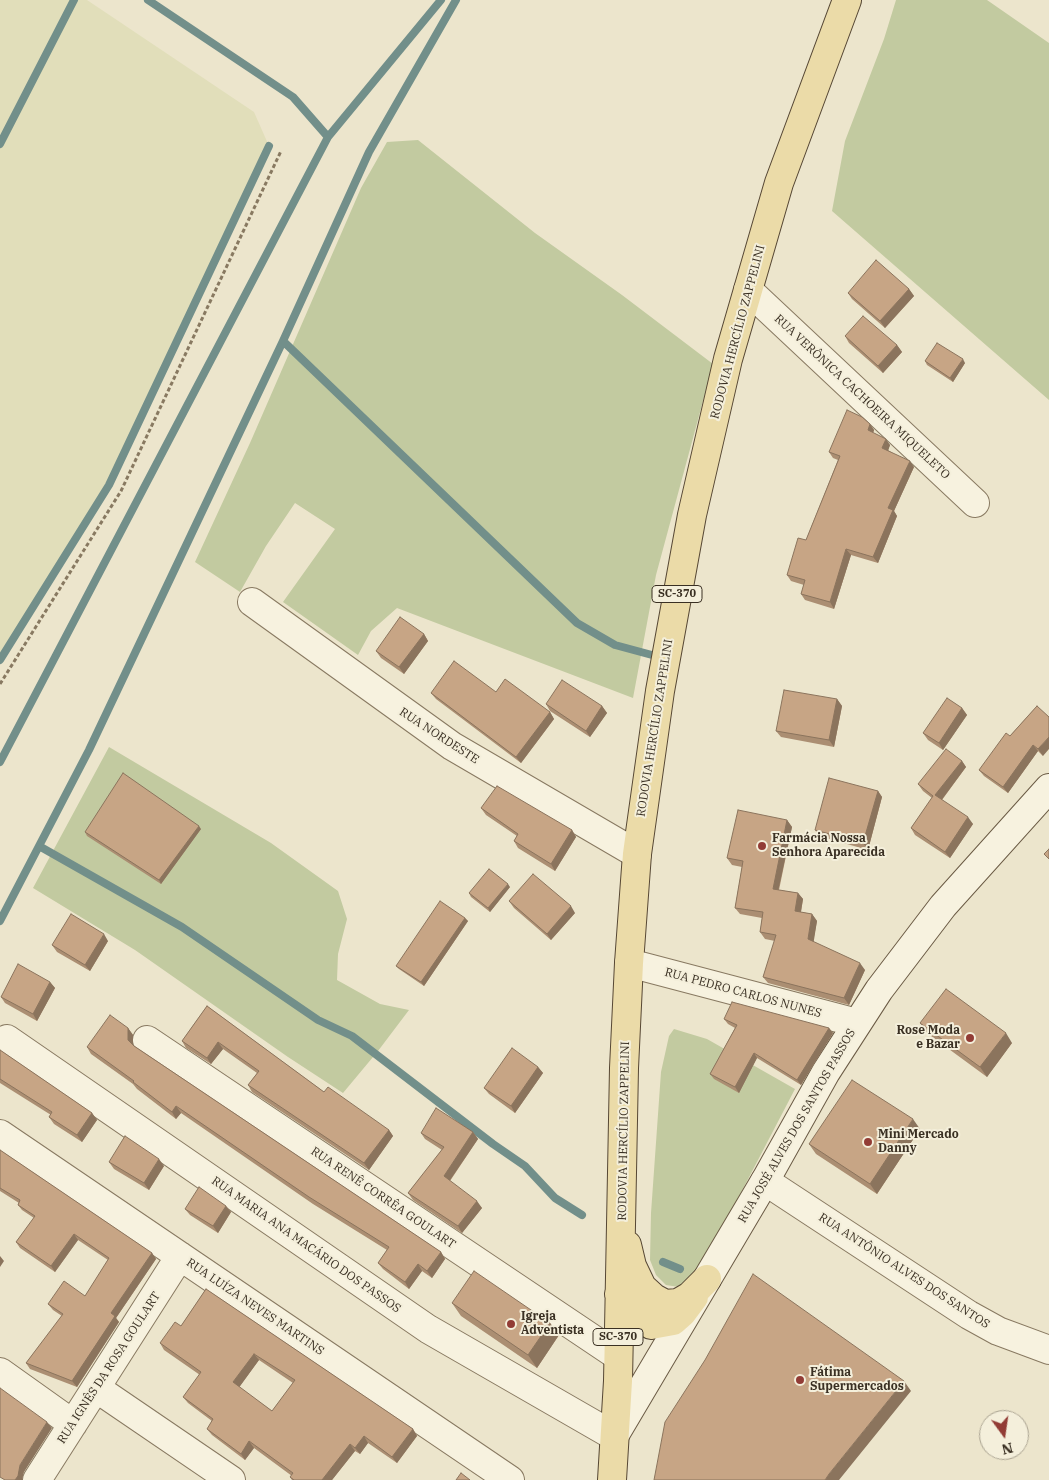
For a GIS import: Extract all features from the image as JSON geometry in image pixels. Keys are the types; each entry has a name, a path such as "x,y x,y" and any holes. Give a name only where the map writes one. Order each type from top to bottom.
{"main road":[{"name":"RODOVIA HERCÍLIO ZAPPELINI","path":"612,1480 618,1369 629,963 637,854 677,589 728,358 779,182 847,0"},
{"path":"622,1209 632,1266 642,1287 654,1298 665,1304 678,1303 690,1296 707,1279"},
{"path":"619,1294 646,1322 651,1325 664,1324 673,1321 682,1313 707,1279"}],"street":[{"name":"RUA VERÔNICA CACHOEIRA MIQUELETO","path":"748,290 976,503"},
{"name":"RUA NORDESTE","path":"252,602 452,746 637,854"},
{"name":"RUA JOSÉ ALVES DOS SANTOS PASSOS","path":"614,1436 765,1181 826,1072 884,983 943,906 1049,788"},
{"name":"RUA PEDRO CARLOS NUNES","path":"629,963 857,1024"},
{"name":"RUA MARIA ANA MACÁRIO DOS PASSOS","path":"7,1039 428,1329 614,1436"},
{"name":"RUA RENÊ CORRÊA GOULART","path":"147,1040 618,1369"},
{"name":"RUA LUÍZA NEVES MARTINS","path":"0,1134 510,1480"},
{"name":"RUA ANTÔNIO ALVES DOS SANTOS","path":"765,1181 969,1315 998,1331 1049,1350"},
{"name":"RUA IGNÊS DA ROSA GOULART","path":"37,1480 180,1256"},
{"name":"RUA JOSÉ ALVES DOS SANTOS PASSOS","path":"618,1369 673,1336"},
{"path":"0,1372 73,1424"},
{"path":"96,1388 231,1480"}],"path":[{"path":"0,684 121,491 281,151"}],"shaded area":[{"path":"0,0 87,0 254,112 269,146 109,485 0,660"}],"green space":[{"path":"896,0 987,0 1049,43 1049,400 832,211 845,141 884,39"},
{"path":"418,140 535,233 622,295 713,364 656,575 633,698 397,608 371,631 358,655 283,602 335,529 295,503 266,546 240,592 195,562 250,443 361,188 387,142"},
{"path":"109,747 271,843 338,891 347,919 338,954 337,980 380,1004 409,1010 343,1093 135,950 33,888"},
{"path":"674,1029 707,1039 795,1089 722,1229 693,1275 679,1287 666,1285 656,1275 650,1260 651,1213 661,1072 669,1036"}],"building":[{"path":"876,260 909,289 880,321 848,293"},
{"path":"863,316 897,345 878,366 845,336"},
{"path":"937,343 963,359 950,378 925,361"},
{"path":"847,410 862,417 870,424 868,430 886,439 882,448 910,461 888,508 893,510 873,557 846,549 830,602 801,594 805,580 787,575 798,538 806,540 840,456 829,452"},
{"path":"400,617 424,634 399,667 376,651"},
{"path":"454,661 496,692 505,679 550,712 516,757 431,693"},
{"path":"562,680 602,706 586,731 546,704"},
{"path":"784,690 837,699 829,740 776,731"},
{"path":"947,698 962,708 939,743 923,733"},
{"path":"1037,706 1049,717 1049,737 1038,749 1033,745 1003,787 979,770 1006,733 1010,736"},
{"path":"946,749 962,761 935,795 968,817 945,852 911,828 933,796 918,784"},
{"path":"123,773 199,826 159,880 85,832"},
{"path":"829,778 878,791 863,843 815,830"},
{"path":"497,786 572,830 551,864 514,841 518,834 481,808"},
{"path":"738,810 787,820 773,889 798,893 795,911 812,914 808,939 860,963 844,998 763,977 776,935 760,932 763,912 735,908 743,861 727,858"},
{"path":"1049,849 1049,859 1044,854"},
{"path":"489,869 508,884 488,908 469,893"},
{"path":"533,874 571,906 547,934 509,901"},
{"path":"440,901 465,918 421,982 396,966"},
{"path":"71,914 104,934 85,965 52,945"},
{"path":"18,964 50,982 33,1014 1,997"},
{"name":"Rose Moda e Bazar","path":"946,989 1006,1033 980,1067 920,1023"},
{"path":"732,1002 829,1028 797,1080 754,1053 735,1087 710,1074 737,1025 724,1019"},
{"path":"207,1006 324,1092 328,1087 389,1130 364,1163 248,1085 259,1071 218,1042 207,1058 182,1041"},
{"path":"110,1015 128,1028 128,1040 134,1046 441,1252 427,1271 418,1264 405,1282 378,1263 389,1247 309,1197 176,1106 172,1112 134,1081 87,1047"},
{"path":"512,1048 538,1067 511,1106 484,1088"},
{"path":"0,1050 92,1113 77,1135 49,1117 52,1112 0,1079"},
{"name":"Mini Mercado Danny","path":"852,1080 913,1119 870,1184 809,1144"},
{"path":"436,1108 473,1132 444,1176 477,1201 458,1226 408,1193 444,1147 421,1133"},
{"path":"125,1136 159,1159 144,1183 109,1162"},
{"path":"0,1150 152,1253 111,1313 115,1316 72,1381 26,1363 63,1314 48,1304 64,1281 85,1296 109,1258 74,1234 51,1266 16,1242 35,1216 18,1205 20,1200 0,1188"},
{"path":"199,1187 226,1206 213,1226 185,1209"},
{"name":"Igreja Adventista","path":"474,1271 550,1323 528,1355 452,1303"},
{"name":"Fátima Supermercados","path":"753,1274 904,1381 825,1480 654,1480 665,1422 705,1360"},
{"path":"206,1289 413,1429 392,1457 364,1436 355,1448 350,1444 322,1480 294,1480 290,1477 293,1473 249,1441 241,1454 207,1429 213,1419 183,1397 201,1372 160,1343 175,1322 181,1326","holes":["254,1354 295,1380 272,1411 233,1382"]},
{"path":"0,1388 47,1422 20,1465 18,1476 15,1480 5,1480 0,1477"},
{"path":"461,1473 470,1480 456,1480"}],"waterway":[{"path":"0,144 74,0"},
{"path":"148,0 293,97 328,137"},
{"path":"0,762 328,137 441,0"},
{"path":"0,921 89,750 283,341 369,152 456,0"},
{"path":"0,660 109,485 269,146"},
{"path":"283,341 577,623 615,645 652,655"},
{"path":"39,846 182,927 318,1020 352,1036 493,1144 525,1166 555,1198 582,1215"},
{"path":"663,1262 680,1269"}],"place":[{"name":"Farmácia Nossa Senhora Aparecida","path":"762,846"},
{"name":"Rose Moda e Bazar","path":"970,1038"},
{"name":"Mini Mercado Danny","path":"868,1142"},
{"name":"Igreja Adventista","path":"511,1324"},
{"name":"Fátima Supermercados","path":"800,1380"}]}
